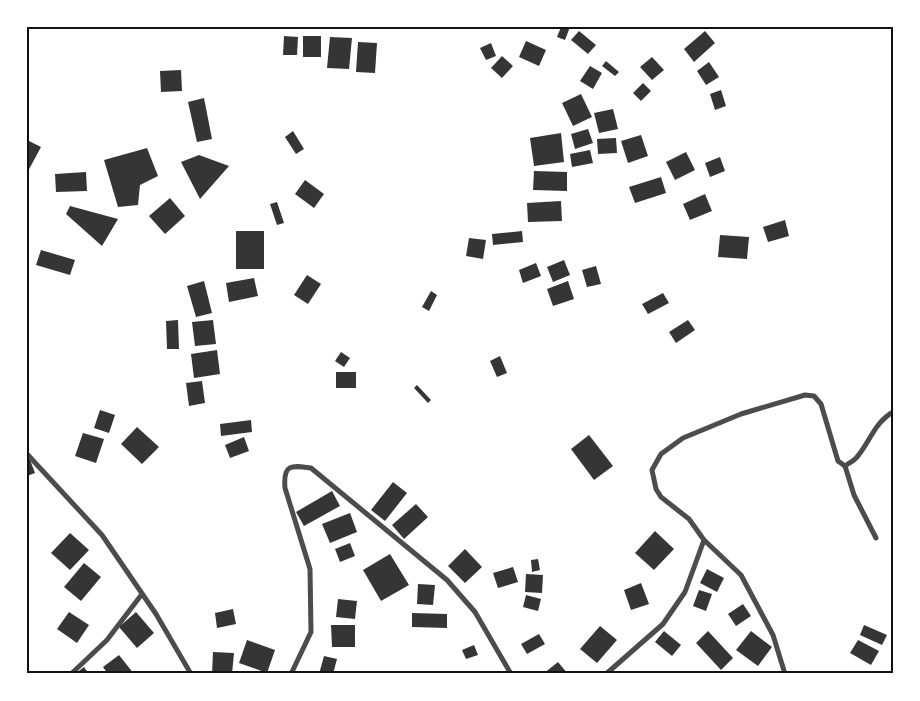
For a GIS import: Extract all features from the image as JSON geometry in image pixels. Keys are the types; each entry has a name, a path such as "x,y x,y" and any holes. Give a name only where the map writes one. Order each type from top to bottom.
{"street":[{"path":"785,674 773,635 741,575 656,489 652,471 661,454 682,438 741,414 806,395 814,396 821,404 837,461 845,466 854,495 876,538"},
{"path":"845,466 856,458 872,431 893,412"},
{"path":"27,454 102,535 142,594 191,674"},
{"path":"291,674 311,632 310,569 285,488 284,475 288,468 295,465 311,468 447,580 476,612 511,674"},
{"path":"606,674 663,624 685,592 704,540"},
{"path":"71,674 107,640 142,594"}],"building":[{"path":"561,27 570,27 565,40 557,37"},
{"path":"579,31 596,45 588,54 571,40"},
{"path":"705,31 715,43 694,62 684,49"},
{"path":"284,36 298,37 297,55 283,55"},
{"path":"303,36 321,36 321,57 303,57"},
{"path":"330,37 352,38 349,69 327,68"},
{"path":"526,41 546,50 539,66 519,57"},
{"path":"358,42 377,43 375,73 356,72"},
{"path":"491,43 496,56 486,60 480,48"},
{"path":"502,56 513,66 502,78 491,68"},
{"path":"652,57 664,70 652,80 640,67"},
{"path":"606,61 619,72 615,76 602,66"},
{"path":"709,62 719,77 706,85 697,71"},
{"path":"590,66 602,73 593,89 580,81"},
{"path":"181,70 182,91 161,92 160,71"},
{"path":"643,83 651,91 641,101 633,93"},
{"path":"721,90 726,106 715,110 710,94"},
{"path":"581,94 592,117 573,126 562,103"},
{"path":"204,98 212,139 197,142 188,102"},
{"path":"613,109 618,129 599,133 594,113"},
{"path":"588,129 593,143 575,149 571,134"},
{"path":"293,131 304,149 296,154 285,137"},
{"path":"561,133 564,162 534,166 530,138"},
{"path":"641,135 648,156 628,163 621,141"},
{"path":"616,138 617,153 598,154 597,139"},
{"path":"27,140 41,147 27,173"},
{"path":"147,148 158,176 140,185 138,205 118,207 104,160"},
{"path":"590,150 593,163 572,167 570,154"},
{"path":"686,152 695,170 675,180 666,162"},
{"path":"199,155 229,166 200,199 181,162"},
{"path":"720,157 725,171 710,177 705,163"},
{"path":"534,171 567,172 567,191 533,190"},
{"path":"86,172 87,191 56,192 55,174"},
{"path":"661,177 666,193 635,203 629,187"},
{"path":"305,180 324,194 314,208 295,194"},
{"path":"705,194 712,211 690,220 683,204"},
{"path":"170,198 185,216 165,234 149,216"},
{"path":"561,201 562,221 528,222 527,203"},
{"path":"277,202 284,223 277,225 270,204"},
{"path":"70,206 118,219 102,246 66,214"},
{"path":"785,220 789,236 768,242 763,227"},
{"path":"236,231 264,231 264,269 236,269"},
{"path":"522,231 523,242 493,245 492,234"},
{"path":"720,235 749,237 747,259 718,257"},
{"path":"469,238 486,240 483,259 466,256"},
{"path":"41,250 75,260 70,275 36,265"},
{"path":"564,260 570,275 553,282 547,267"},
{"path":"536,263 541,276 523,283 519,270"},
{"path":"596,266 601,284 587,287 582,270"},
{"path":"307,275 321,284 308,304 294,295"},
{"path":"254,278 258,296 229,302 226,283"},
{"path":"204,281 212,313 196,317 187,286"},
{"path":"568,281 574,299 553,306 547,289"},
{"path":"431,291 437,295 429,311 422,307"},
{"path":"663,293 669,303 648,314 642,304"},
{"path":"178,320 179,349 167,349 166,321"},
{"path":"213,320 216,344 195,346 192,322"},
{"path":"688,320 695,330 676,343 669,332"},
{"path":"217,350 220,374 194,378 191,354"},
{"path":"341,352 350,358 344,367 335,361"},
{"path":"500,356 507,373 497,377 490,361"},
{"path":"336,372 356,372 356,388 336,388"},
{"path":"202,381 205,403 189,406 186,383"},
{"path":"417,385 431,400 428,403 414,388"},
{"path":"100,410 115,415 109,433 94,428"},
{"path":"251,420 252,432 221,436 220,424"},
{"path":"137,427 159,447 142,464 121,444"},
{"path":"83,433 104,439 96,463 75,456"},
{"path":"589,435 613,466 594,480 571,449"},
{"path":"244,437 249,451 230,458 225,445"},
{"path":"27,452 35,473 27,476"},
{"path":"393,482 407,493 385,521 371,510"},
{"path":"332,491 340,506 304,526 296,512"},
{"path":"416,504 428,517 404,539 392,525"},
{"path":"350,513 357,532 330,543 322,524"},
{"path":"655,531 674,549 654,570 635,553"},
{"path":"70,533 89,550 70,570 51,553"},
{"path":"350,543 355,556 340,562 335,549"},
{"path":"465,549 482,567 465,583 448,566"},
{"path":"390,554 409,585 381,601 363,570"},
{"path":"538,559 540,570 532,572 531,560"},
{"path":"84,563 101,577 81,601 64,587"},
{"path":"513,567 518,582 498,588 493,573"},
{"path":"707,569 724,578 717,592 700,583"},
{"path":"526,574 543,575 542,593 525,592"},
{"path":"641,583 649,604 631,610 624,590"},
{"path":"418,584 435,585 433,605 417,604"},
{"path":"699,590 712,594 706,611 693,606"},
{"path":"526,595 541,599 538,611 523,607"},
{"path":"338,599 357,601 355,619 336,617"},
{"path":"743,604 751,616 736,626 728,614"},
{"path":"233,609 236,624 217,628 215,613"},
{"path":"69,612 89,625 77,643 57,629"},
{"path":"136,612 154,633 137,648 119,627"},
{"path":"412,613 447,614 447,628 412,627"},
{"path":"331,625 355,625 355,647 332,647"},
{"path":"864,625 887,635 882,645 860,635"},
{"path":"600,626 617,640 597,663 580,649"},
{"path":"664,631 681,645 672,656 655,642"},
{"path":"708,631 733,658 721,670 696,643"},
{"path":"751,631 772,647 758,666 736,650"},
{"path":"539,634 545,644 527,654 521,644"},
{"path":"247,640 275,650 267,673 239,663"},
{"path":"858,640 879,651 871,665 850,653"},
{"path":"474,645 478,655 466,659 462,650"},
{"path":"213,652 234,653 232,674 212,674"},
{"path":"119,655 134,674 108,674 103,667"},
{"path":"324,656 337,659 333,674 319,674"},
{"path":"558,662 568,674 543,674"},
{"path":"84,667 89,674 75,674"}]}
